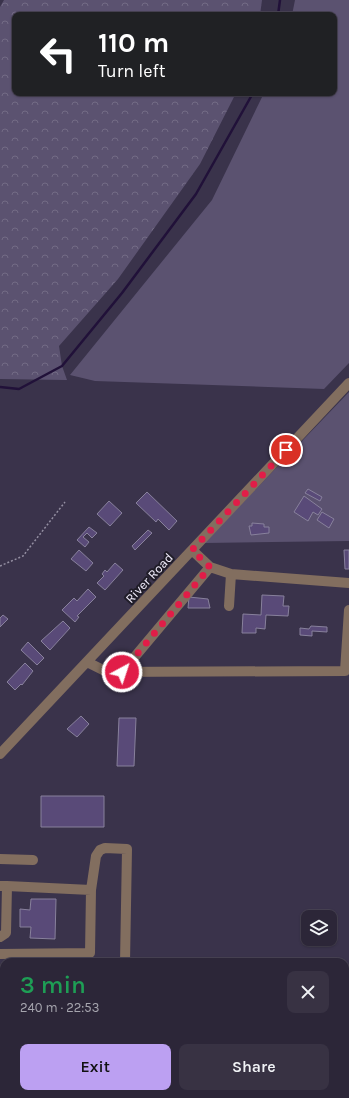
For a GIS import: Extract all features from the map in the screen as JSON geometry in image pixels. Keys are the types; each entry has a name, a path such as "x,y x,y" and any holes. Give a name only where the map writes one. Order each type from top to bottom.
{"street":[{"name":"River Road","path":"0,754 349,384"},
{"path":"192,550 210,567 231,574 349,584"},
{"path":"122,672 210,567"},
{"path":"229,606 231,574"},
{"path":"87,662 107,672 345,671 349,610"},
{"path":"90,890 4,886 6,933 0,937 0,954 90,958 90,890 96,856 100,850 105,848 127,848 125,958"},
{"path":"0,859 32,860"}],"path":[{"path":"0,566 23,556 65,502"}],"green space":[{"path":"4,0 262,0 260,12 12,12 12,96 234,96 200,164 118,279 59,346 62,366 67,380 0,379 0,7"},
{"path":"295,0 349,0 349,363 324,389 95,381 70,375 212,200 263,96 337,96 337,12 293,12"},
{"path":"349,392 349,541 204,543"}],"building":[{"path":"308,489 322,497 320,501 305,493"},
{"path":"147,492 177,521 169,530 158,519 156,522 136,503"},
{"path":"304,496 322,509 318,515 313,512 308,521 294,512"},
{"path":"109,501 122,513 110,526 97,514"},
{"path":"322,512 334,519 329,528 317,520"},
{"path":"252,523 264,524 264,527 269,527 269,533 251,535 249,526 252,526"},
{"path":"89,527 97,533 92,538 87,533 83,537 89,542 85,547 77,540"},
{"path":"148,530 152,533 135,550 132,546"},
{"path":"79,550 93,563 86,571 71,559"},
{"path":"344,550 349,550 349,569 345,569"},
{"path":"115,563 123,570 105,590 97,583 104,576 102,574 105,570 107,572"},
{"path":"88,589 96,597 77,616 79,617 75,622 62,610 74,598 77,601"},
{"path":"262,595 284,596 283,606 289,606 288,616 266,615 265,629 256,628 256,633 242,633 243,614 261,615"},
{"path":"189,597 208,599 210,608 188,608"},
{"path":"3,615 8,619 0,627 0,618"},
{"path":"63,621 70,628 50,650 41,641"},
{"path":"311,626 327,627 327,632 312,631 312,636 300,635 300,628 309,629"},
{"path":"28,642 44,658 37,665 21,650"},
{"path":"25,663 33,671 22,685 21,684 15,690 7,682"},
{"path":"81,716 89,724 77,737 67,729"},
{"path":"119,718 136,718 134,766 117,766"},
{"path":"41,796 104,796 104,827 41,827"},
{"path":"31,899 56,899 55,939 30,938 31,927 20,927 20,909 30,910"}],"waterway":[{"path":"278,12 280,0"},
{"path":"0,387 19,389 62,366 122,293 196,194 251,96"}],"route":[{"path":"122,672 210,567 192,550 286,450"}]}
